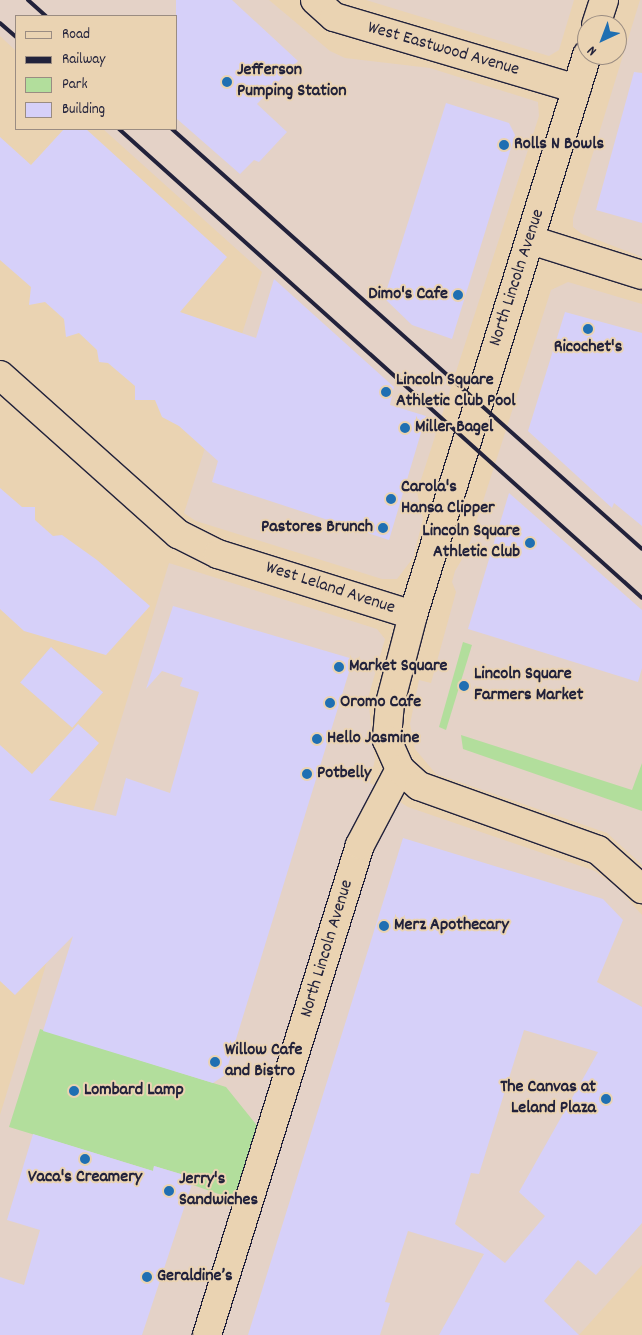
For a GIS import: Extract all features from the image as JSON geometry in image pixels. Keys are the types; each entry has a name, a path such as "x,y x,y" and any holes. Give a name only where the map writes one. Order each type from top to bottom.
{"street":[{"name":"West Eastwood Avenue","path":"315,0 334,17 577,89"},
{"path":"599,15 604,0"},
{"name":"North Lincoln Avenue","path":"413,615 585,65"},
{"path":"531,240 642,275"},
{"name":"West Leland Avenue","path":"0,375 178,534 218,554 413,615 388,728 391,753 400,769 431,792 598,850 642,889"},
{"name":"North Lincoln Avenue","path":"207,1335 360,844 400,769"}],"shaded area":[{"path":"0,0 269,0 330,51 345,58 430,68 538,102 539,116 417,492 423,519 413,558 397,579 382,579 196,521 184,513 262,272 104,130 178,130 178,15 15,15 15,50 0,36"},
{"path":"366,0 574,0 559,50 549,56"},
{"path":"640,0 642,0 642,257 582,234 573,227 573,218 620,65 627,65 627,42"},
{"path":"568,282 642,304 642,865 607,833 436,774 415,749 410,724 419,680 431,683 456,592 452,582 455,571 467,551 551,290"},
{"path":"169,563 377,629 385,639 368,698 375,759 370,783 408,807 595,871 618,888 642,915 642,1265 579,1335 0,1335 0,1115"}],"green space":[{"path":"463,642 472,645 446,730 439,727"},
{"path":"461,735 632,790 642,763 642,811 463,749"},
{"path":"40,1029 226,1087 259,1128 238,1193 230,1198 193,1185 194,1178 154,1166 153,1171 9,1127"}],"building":[{"name":"Jefferson Pumping Station","path":"176,0 232,0 298,61 257,104 287,132 259,162 254,160 240,174 178,120 178,15 176,15"},
{"path":"634,72 642,73 642,223 596,210"},
{"path":"446,103 509,123 515,135 452,339 412,325 384,298"},
{"path":"63,130 87,130 227,257 180,312 256,338 274,279 394,387 390,405 426,416 389,540 212,482 218,461 179,426 162,417 155,400 135,400 135,386 108,363 99,362 97,350 79,333 66,337 64,319 45,302 29,305 31,287 0,260 0,137 31,165"},
{"path":"565,312 642,333 642,526 614,503 612,508 528,431"},
{"path":"0,488 22,507 35,507 35,520 53,536 62,535 97,560 150,606 106,655 24,631 0,609"},
{"name":"Lincoln Square Athletic Club","path":"509,493 642,610 642,668 638,682 468,629"},
{"path":"173,606 353,659 225,1075 213,1083 43,1031 73,936 15,995 0,981 0,745 32,774 78,724 99,743 49,800 116,816 126,778 170,793 199,692 180,686 183,678 162,671 146,689"},
{"path":"51,647 103,692 72,728 20,682"},
{"path":"403,838 603,899 623,920 597,982 642,1007 642,1223 596,1275 578,1260 544,1301 579,1335 439,1335 484,1254 408,1231 385,1302 390,1303 380,1335 248,1335","holes":["524,1030 598,1052 519,1192 545,1216 505,1263 455,1224 471,1173 479,1174"]},
{"path":"33,1134 153,1171 154,1166 194,1178 142,1335 0,1335 0,1277 24,1285 40,1230 7,1220"}],"railway":[{"path":"28,0 45,15"},
{"path":"0,23 15,36"},
{"path":"120,130 642,598"},
{"path":"173,130 642,549"}],"place":[{"name":"Jefferson Pumping Station","path":"227,82"},
{"name":"Rolls N Bowls","path":"504,145"},
{"name":"Dimo's Cafe","path":"458,295"},
{"name":"Ricochet's","path":"588,329"},
{"name":"Lincoln Square Athletic Club Pool","path":"386,392"},
{"name":"Miller Bagel","path":"405,428"},
{"name":"Carola's Hansa Clipper","path":"391,499"},
{"name":"Pastores Brunch","path":"383,528"},
{"name":"Lincoln Square Athletic Club","path":"530,543"},
{"name":"Market Square","path":"339,667"},
{"name":"Lincoln Square Farmers Market","path":"464,686"},
{"name":"Oromo Cafe","path":"330,703"},
{"name":"Hello Jasmine","path":"317,739"},
{"name":"Potbelly","path":"307,774"},
{"name":"Merz Apothecary","path":"384,926"},
{"name":"Willow Cafe and Bistro","path":"215,1062"},
{"name":"Lombard Lamp","path":"74,1091"},
{"name":"The Canvas at Leland Plaza","path":"606,1099"},
{"name":"Vaca's Creamery","path":"85,1159"},
{"name":"Jerry's Sandwiches","path":"169,1191"},
{"name":"Geraldine’s","path":"147,1277"}]}
